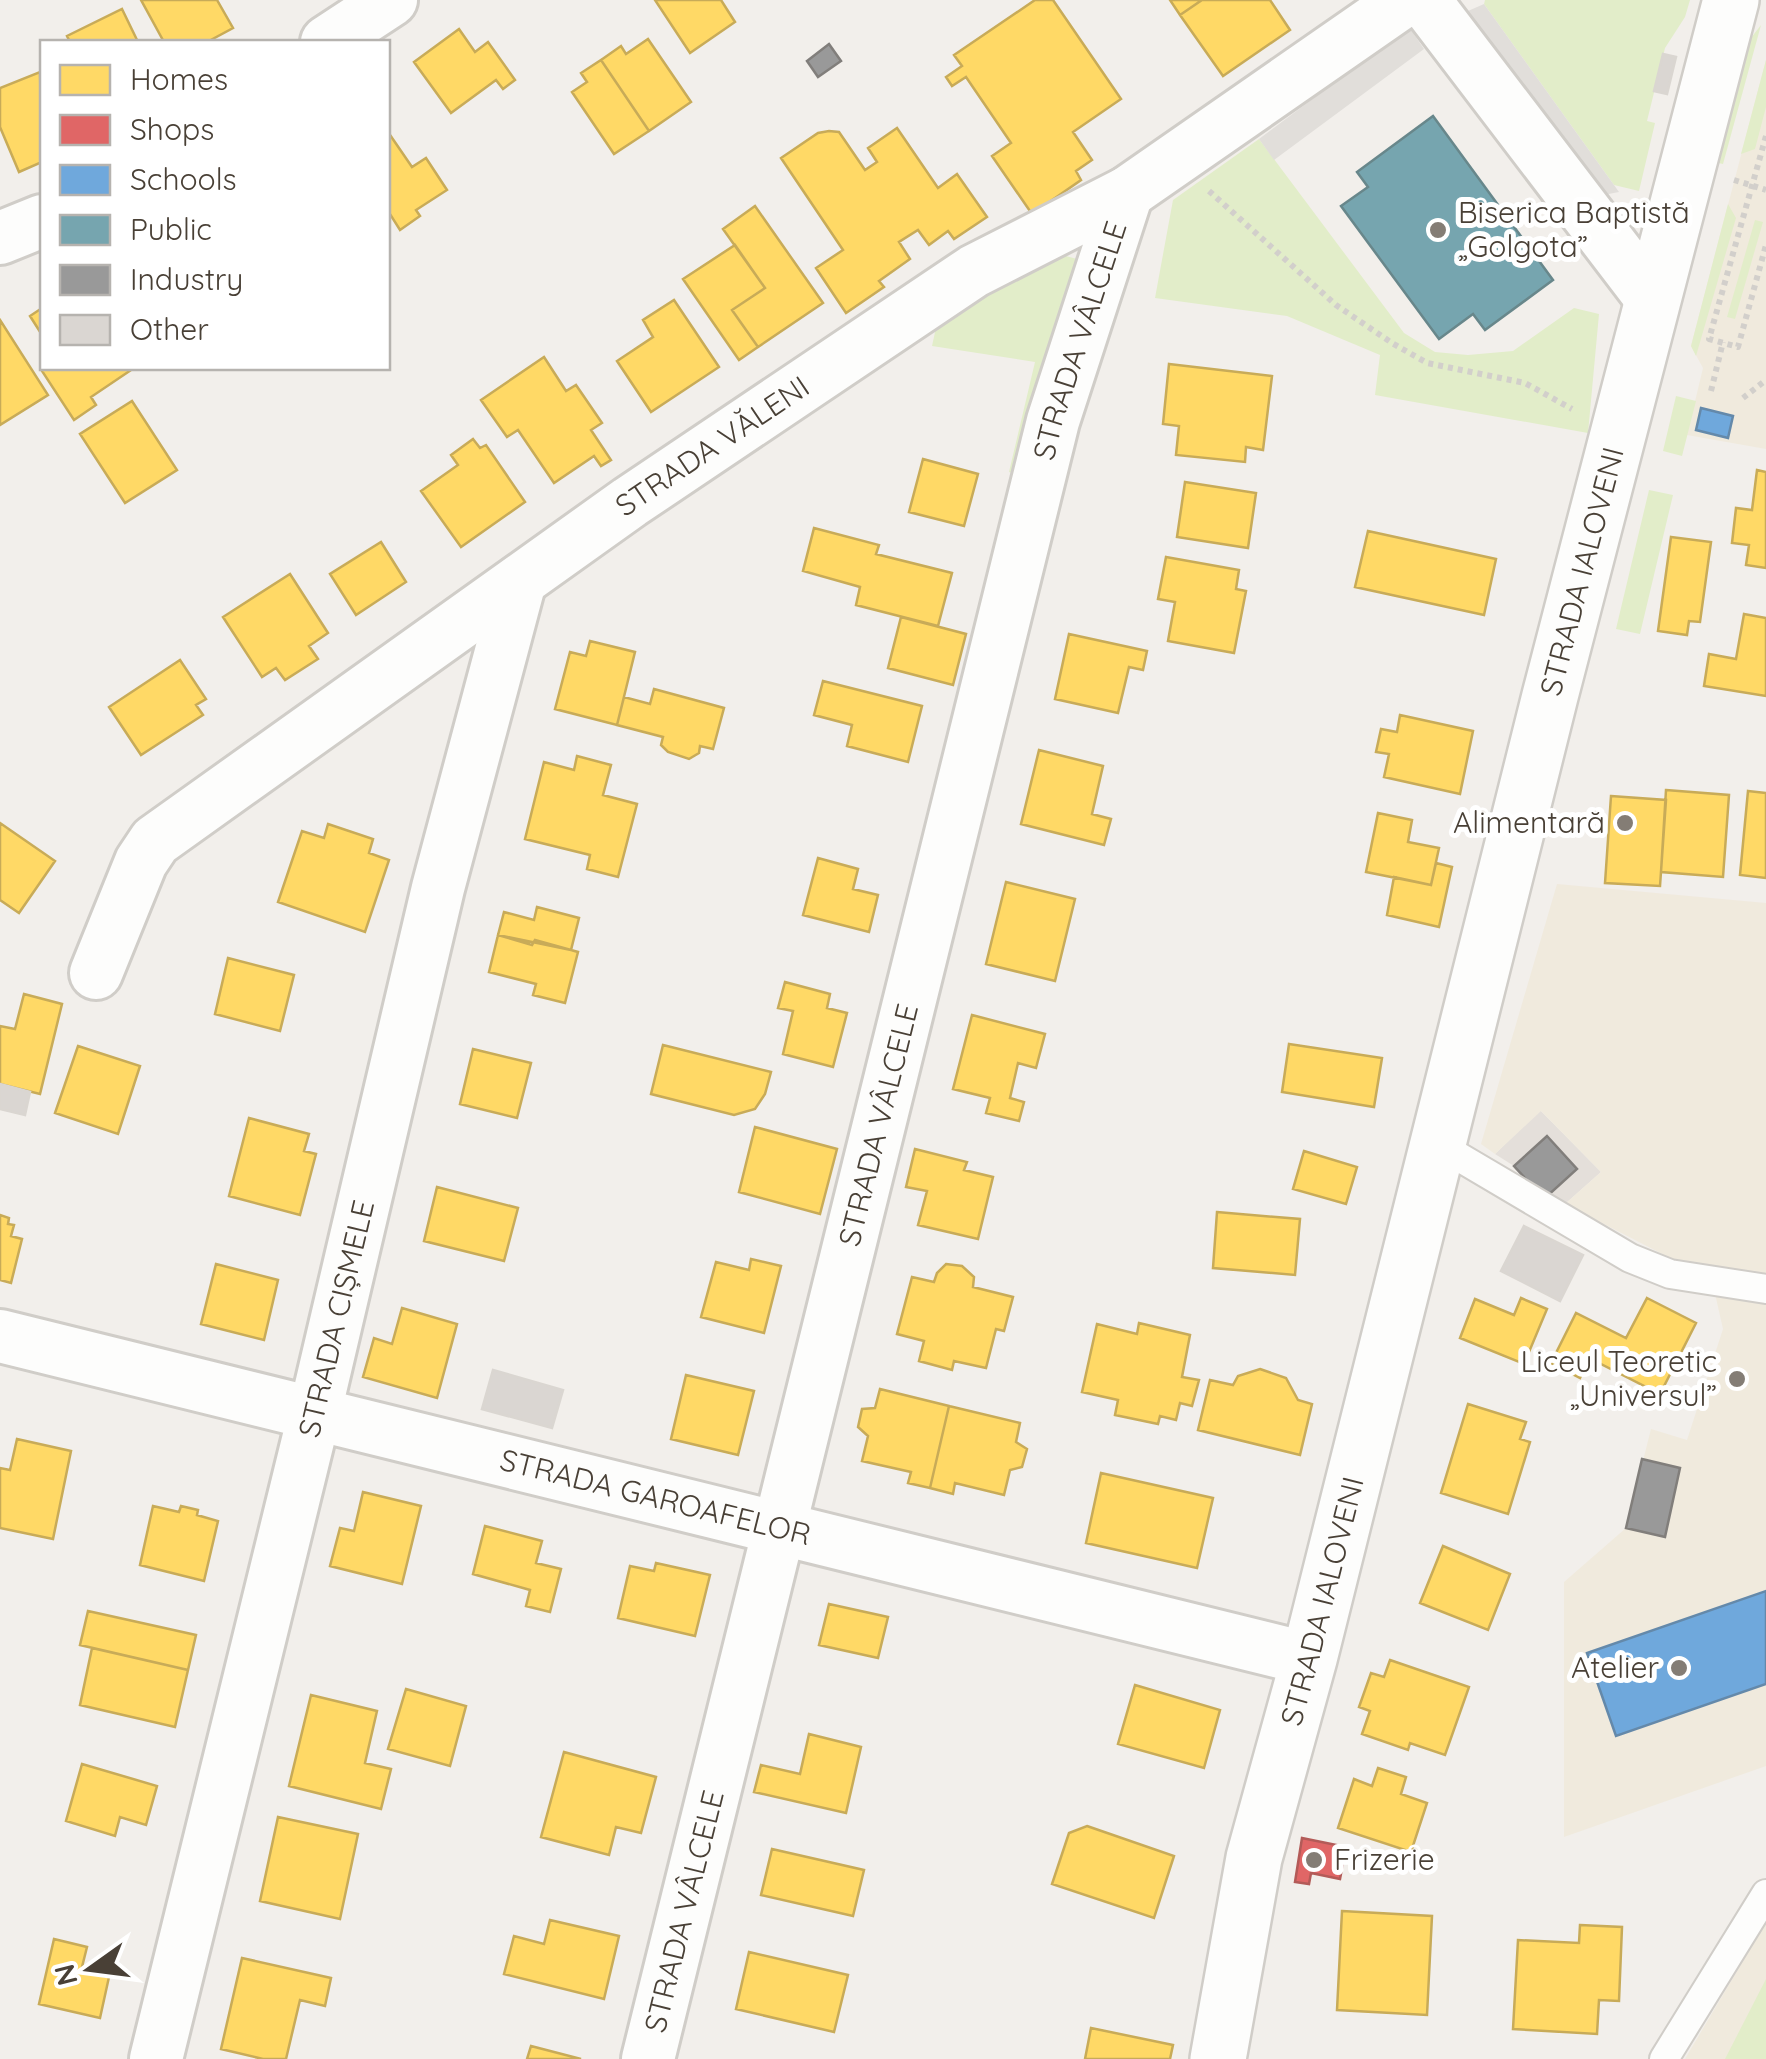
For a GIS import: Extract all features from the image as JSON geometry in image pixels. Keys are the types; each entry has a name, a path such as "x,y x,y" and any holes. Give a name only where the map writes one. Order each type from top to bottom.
{"street":[{"path":"330,40 391,0"},
{"name":"STRADA VĂLENI","path":"96,973 141,862 155,841 646,492 974,271 1126,192 1405,0"},
{"path":"1424,0 1652,299"},
{"name":"STRADA IALOVENI","path":"1218,2059 1254,1858 1309,1659 1731,0"},
{"name":"STRADA VÂLCELE","path":"648,2059 1053,421 1126,192"},
{"path":"0,238 40,223"},
{"name":"STRADA CIȘMELE","path":"156,2059 314,1416 438,888 520,581"},
{"name":"STRADA GAROAFELOR","path":"0,1336 1309,1659"}],"lane":[{"path":"1437,1144 1630,1258 1670,1274 1766,1289"},
{"path":"1664,2059 1766,1894"}],"path":[{"path":"1766,136 1709,339 1738,347 1766,245"},
{"path":"1176,160 1336,306 1392,342 1428,362 1525,383"},
{"path":"1711,391 1724,342"},
{"path":"1743,398 1766,380"}],"shaded area":[{"path":"1484,4 1619,192 1593,197 1461,14"},
{"path":"1409,27 1424,49 1274,160 1259,139"},
{"path":"1766,60 1766,449 1687,435 1703,368 1691,346"},
{"name":"Liceul Teoretic „Universul”","path":"1557,884 1766,903 1766,1766 1564,1837 1564,1582 1626,1528 1651,1429 1687,1440 1723,1329 1709,1267 1674,1260 1565,1204 1601,1172 1541,1111 1495,1154 1481,1144"},
{"path":"1540,1110 1601,1172 1565,1204 1544,1199 1514,1166 1495,1154"},
{"path":"1766,1922 1766,2059 1685,2059"}],"green space":[{"path":"1485,0 1690,0 1685,17 1665,48 1647,121 1655,123 1639,191 1614,185 1484,4"},
{"path":"1761,25 1723,164 1706,160 1733,61"},
{"path":"1766,60 1766,107 1755,149 1741,154"},
{"path":"1259,139 1404,333 1435,352 1468,355 1513,351 1574,308 1599,314 1588,433 1375,395 1380,355 1287,316 1155,298 1173,200"},
{"path":"1728,204 1736,218 1696,356 1691,346"},
{"path":"1755,220 1763,222 1735,319 1727,317"},
{"path":"1062,255 1077,259 1083,268 1022,476 1009,472 1035,362 932,346 939,314"},
{"path":"1676,396 1696,401 1682,456 1663,451"},
{"path":"1649,490 1673,495 1640,634 1616,629"},
{"path":"1766,1979 1766,2059 1725,2059"}],"building: Homes":[{"path":"141,0 217,0 233,28 211,40 163,40"},
{"path":"655,0 721,0 735,22 690,53"},
{"path":"1035,0 1053,0 1121,99 1073,132 1092,160 1076,171 1081,180 1032,214 992,156 1011,143 966,77 952,86 946,77 962,66 954,55"},
{"path":"1170,0 1202,0 1180,15"},
{"path":"1202,0 1270,0 1290,30 1223,76 1180,15"},
{"path":"122,9 137,40 69,40 67,36"},
{"path":"459,29 475,52 488,42 515,80 503,89 496,80 451,113 414,62"},
{"path":"648,39 691,102 649,131 601,60 621,46 626,54"},
{"path":"601,60 649,131 614,154 572,92 587,82 581,73"},
{"path":"40,72 40,163 19,172 0,127 0,88"},
{"path":"897,128 938,188 957,174 987,217 954,239 948,231 929,245 918,230 899,242 910,259 879,281 884,287 846,313 816,268 843,250 781,158 818,133 839,132 865,170 877,162 868,148"},
{"path":"390,135 412,167 426,158 447,190 416,210 420,216 400,230 390,214"},
{"path":"755,206 823,303 758,347 732,310 765,288 723,229"},
{"path":"735,245 765,288 732,310 758,347 739,360 683,279"},
{"path":"674,300 719,367 651,412 617,361 653,337 643,320"},
{"path":"40,309 40,332 30,316"},
{"path":"0,320 48,395 0,425"},
{"path":"544,357 566,391 576,385 602,423 591,430 611,460 601,466 594,456 554,483 518,430 507,437 481,400"},
{"path":"1169,364 1272,376 1263,450 1246,447 1245,462 1176,455 1179,426 1163,424"},
{"path":"131,370 91,397 96,405 74,420 42,371"},
{"path":"132,401 177,470 125,503 80,434"},
{"path":"473,439 480,448 486,445 525,502 461,547 421,491 458,465 451,455"},
{"path":"923,459 978,474 964,526 909,512"},
{"path":"1757,470 1766,472 1766,568 1746,565 1749,545 1732,543 1736,508 1752,510"},
{"path":"1185,482 1256,493 1248,548 1177,537"},
{"path":"814,528 879,545 876,554 952,573 938,626 856,605 860,587 803,571"},
{"path":"1368,531 1496,559 1484,615 1355,587"},
{"path":"1671,537 1711,542 1700,622 1689,621 1687,635 1658,631"},
{"path":"381,542 406,582 356,615 330,574"},
{"path":"1166,557 1239,570 1236,589 1246,591 1234,653 1168,641 1175,602 1158,599"},
{"path":"290,574 328,633 309,646 318,659 285,680 276,668 262,677 223,617"},
{"path":"1744,614 1766,618 1766,696 1704,686 1709,654 1736,659"},
{"path":"901,617 966,634 953,685 888,668"},
{"path":"1069,634 1147,651 1143,670 1129,667 1118,713 1055,699"},
{"path":"590,641 635,652 617,725 555,709 570,652 586,656"},
{"path":"180,660 206,699 196,705 203,715 141,755 109,707"},
{"path":"823,681 922,706 908,762 847,746 852,725 814,715"},
{"path":"654,689 724,708 713,749 700,746 699,753 689,759 668,752 661,745 663,737 617,725 624,697 650,704"},
{"path":"1400,715 1473,731 1460,794 1384,777 1389,754 1376,752 1381,729 1397,732"},
{"path":"1039,750 1103,766 1092,814 1111,819 1104,845 1021,824"},
{"path":"577,756 611,765 603,795 637,804 618,877 587,869 590,855 525,839 544,762 574,770"},
{"path":"1666,790 1729,795 1723,877 1661,872"},
{"path":"1748,791 1766,793 1766,878 1740,875"},
{"path":"1611,796 1666,800 1660,886 1605,883"},
{"path":"1378,813 1412,820 1408,842 1439,848 1431,885 1366,872"},
{"path":"0,823 55,861 19,913 0,900"},
{"path":"328,824 373,839 369,853 389,860 365,932 278,902 302,831 324,838"},
{"path":"818,858 858,869 853,889 878,895 869,932 803,915"},
{"path":"1436,863 1452,867 1439,927 1387,915 1394,877 1431,885"},
{"path":"1006,882 1075,899 1055,981 986,964"},
{"path":"537,907 579,918 571,950 498,935 504,912 534,920"},
{"path":"498,935 578,952 565,1003 533,995 536,984 489,972"},
{"path":"228,958 294,975 280,1031 215,1014"},
{"path":"785,982 830,994 827,1008 847,1013 833,1067 783,1054 793,1011 778,1008"},
{"path":"24,994 62,1004 40,1094 0,1084 0,1026 15,1029"},
{"path":"972,1015 1045,1034 1036,1068 1018,1063 1010,1098 1024,1102 1019,1121 986,1113 990,1098 953,1089"},
{"path":"1289,1044 1382,1058 1374,1107 1282,1092"},
{"path":"663,1045 771,1072 765,1094 755,1109 734,1115 651,1094"},
{"path":"78,1046 140,1066 118,1134 55,1113"},
{"path":"473,1049 531,1063 517,1118 460,1104"},
{"path":"249,1118 309,1134 304,1151 316,1154 300,1215 229,1196"},
{"path":"755,1127 837,1149 820,1214 739,1192"},
{"path":"915,1149 967,1162 964,1170 993,1177 978,1239 918,1225 927,1191 906,1187"},
{"path":"1304,1151 1357,1167 1346,1204 1293,1189"},
{"path":"437,1187 518,1208 504,1261 424,1241"},
{"path":"1217,1212 1300,1219 1295,1275 1213,1268"},
{"path":"0,1215 14,1225 11,1236 22,1239 11,1283 0,1280"},
{"path":"751,1259 781,1266 764,1333 701,1317 716,1262 749,1270"},
{"path":"216,1264 278,1280 264,1340 201,1324"},
{"path":"946,1264 962,1266 974,1277 973,1287 1013,1297 1004,1331 996,1329 986,1368 954,1361 952,1370 919,1361 924,1341 897,1334 912,1277 934,1282"},
{"path":"1521,1298 1547,1309 1524,1364 1460,1338 1475,1299 1514,1315"},
{"path":"1647,1298 1696,1323 1660,1394 1589,1358 1580,1378 1551,1363 1576,1313 1626,1338"},
{"path":"402,1308 457,1324 437,1398 363,1377 374,1338 392,1344"},
{"path":"1139,1323 1190,1335 1182,1377 1199,1380 1192,1406 1180,1403 1176,1420 1160,1416 1158,1424 1115,1415 1118,1400 1082,1392 1097,1324 1137,1334"},
{"path":"1260,1369 1286,1378 1298,1400 1312,1404 1300,1455 1198,1430 1210,1380 1233,1385 1238,1376"},
{"path":"686,1375 754,1391 738,1455 671,1439"},
{"path":"880,1389 949,1406 930,1488 908,1483 911,1472 862,1461 868,1436 858,1427 862,1409 875,1408"},
{"path":"1468,1404 1526,1422 1520,1439 1530,1442 1508,1514 1441,1493"},
{"path":"949,1406 1020,1423 1016,1442 1027,1449 1022,1467 1010,1470 1004,1495 955,1483 953,1494 930,1488"},
{"path":"17,1439 71,1451 53,1539 0,1528 0,1468 10,1470"},
{"path":"1101,1473 1213,1498 1197,1568 1086,1543"},
{"path":"363,1492 421,1506 402,1584 330,1566 340,1528 354,1531"},
{"path":"153,1506 179,1512 181,1506 218,1521 204,1581 140,1565"},
{"path":"485,1526 542,1541 536,1563 561,1569 550,1612 526,1606 530,1590 473,1574"},
{"path":"1443,1546 1510,1574 1488,1630 1420,1603"},
{"path":"656,1563 710,1575 695,1636 618,1618 630,1566 654,1571"},
{"path":"829,1604 888,1617 878,1658 819,1645"},
{"path":"88,1611 196,1635 188,1670 80,1645"},
{"path":"92,1648 188,1670 175,1727 80,1705"},
{"path":"1390,1660 1469,1687 1445,1755 1410,1743 1408,1750 1362,1734 1370,1711 1359,1707 1371,1673 1384,1677"},
{"path":"1135,1685 1220,1710 1204,1768 1118,1744"},
{"path":"406,1689 466,1706 450,1766 388,1749"},
{"path":"311,1695 377,1711 365,1763 391,1769 381,1809 289,1786"},
{"path":"809,1734 861,1747 846,1813 754,1792 761,1765 800,1774"},
{"path":"564,1752 656,1777 641,1833 616,1827 609,1855 541,1837"},
{"path":"82,1764 157,1786 146,1825 120,1817 115,1836 66,1821"},
{"path":"1378,1768 1406,1777 1401,1794 1427,1803 1411,1852 1338,1828 1354,1779 1372,1786"},
{"path":"278,1817 358,1834 340,1919 260,1901"},
{"path":"1087,1826 1174,1856 1154,1918 1052,1884 1069,1833"},
{"path":"772,1849 864,1870 853,1916 761,1895"},
{"path":"1342,1911 1432,1916 1427,2015 1337,2010"},
{"path":"550,1920 619,1936 604,1999 504,1974 514,1936 544,1944"},
{"path":"1580,1925 1622,1927 1619,2001 1599,2000 1597,2034 1513,2029 1518,1940 1579,1943"},
{"path":"54,1939 87,1947 81,1971 109,1977 100,2018 39,2004"},
{"path":"749,1952 848,1975 834,2032 736,2009"},
{"path":"242,1958 331,1978 325,2006 300,2000 286,2059 263,2059 221,2049"},
{"path":"1091,2028 1173,2045 1170,2059 1085,2059"},
{"path":"531,2046 581,2059 527,2059"}],"building: Shops":[{"path":"1302,1838 1346,1847 1340,1879 1311,1873 1309,1884 1295,1882"}],"building: Schools":[{"path":"1701,408 1733,416 1728,438 1696,430"},
{"name":"Atelier","path":"1766,1591 1766,1684 1616,1736 1587,1653"}],"building: Public":[{"name":"Biserica Baptistă „Golgota”","path":"1433,116 1553,280 1485,330 1473,314 1439,339 1341,206 1368,187 1357,172"}],"building: Industry":[{"path":"829,44 841,61 818,77 807,61"},
{"path":"1547,1136 1577,1169 1544,1199 1514,1166"},
{"path":"1642,1459 1680,1468 1665,1537 1626,1528"}],"building: Other":[{"path":"1663,54 1676,57 1667,94 1654,91"},
{"path":"0,1084 30,1092 25,1115 0,1109"},
{"path":"1524,1226 1583,1255 1560,1301 1501,1271"},
{"path":"493,1370 563,1390 552,1428 482,1409"}],"place":[{"name":"Biserica Baptistă „Golgota”","path":"1438,230"},
{"name":"Alimentară","path":"1625,823"},
{"name":"Liceul Teoretic „Universul”","path":"1737,1379"},
{"name":"Atelier","path":"1679,1668"},
{"name":"Frizerie","path":"1314,1860"}]}
